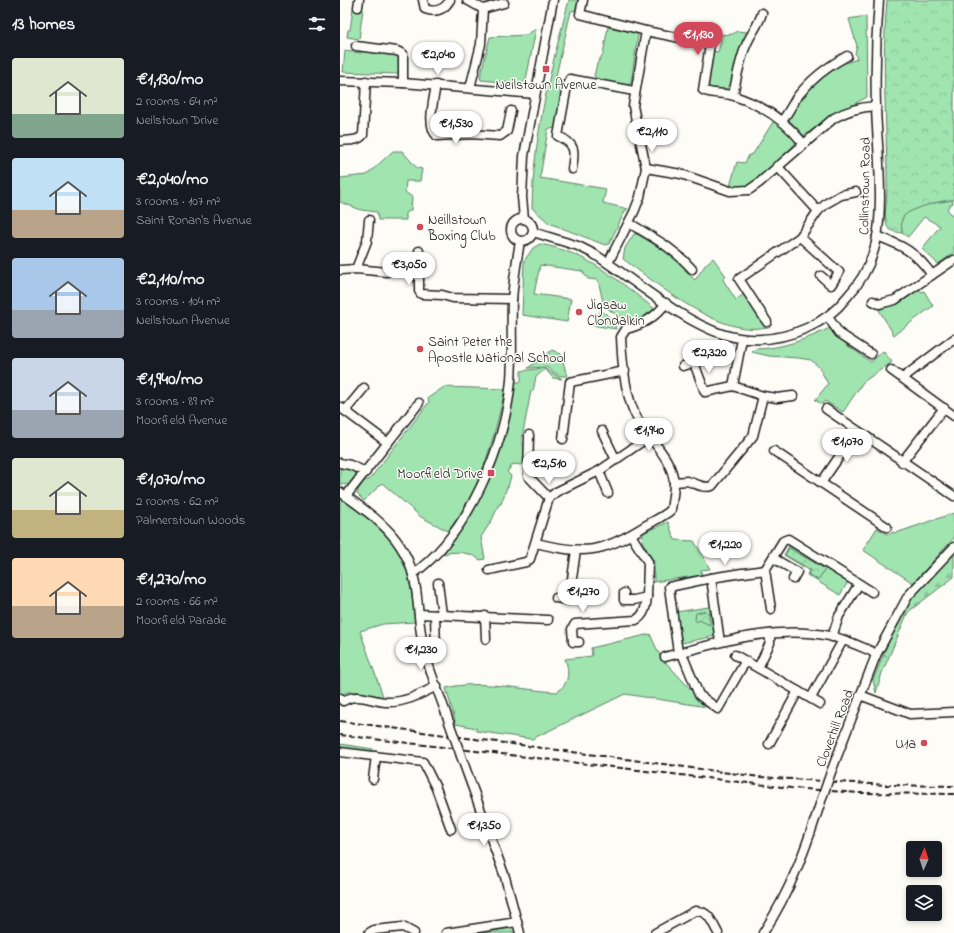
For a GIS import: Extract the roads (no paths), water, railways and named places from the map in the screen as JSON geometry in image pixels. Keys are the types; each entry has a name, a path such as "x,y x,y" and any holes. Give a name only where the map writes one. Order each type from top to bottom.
{"street":[{"path":"423,0 425,9 437,11 442,10 450,0"},
{"path":"467,0 483,9 504,3"},
{"path":"524,219 522,197 524,156 534,94 553,0"},
{"path":"583,0 580,14 646,31 712,44 704,90 733,95 763,108 782,120 803,143"},
{"name":"Collinstown Road","path":"533,232 578,246 608,263 666,303 705,327 721,334 742,339 763,340 795,333 828,317 853,290 867,270 874,252 877,236 879,207 876,106 879,0"},
{"path":"470,88 481,44 483,9"},
{"path":"733,95 742,55 748,40 758,26 762,13"},
{"path":"608,263 629,223 640,197 646,168 634,114 634,91 646,31"},
{"path":"356,46 397,51 403,54 403,83"},
{"path":"782,120 798,97 811,82 827,67 847,56"},
{"path":"572,169 575,156 573,146 568,140 558,136 566,86 570,80 634,91"},
{"path":"340,81 403,83 534,94"},
{"path":"340,141 355,140 363,135 366,81"},
{"path":"436,86 432,124 433,132 437,136 471,134 504,135 507,131 510,111"},
{"path":"646,168 681,174 730,191 749,190 760,183 803,143 834,118 846,111 863,106 876,106"},
{"path":"778,166 818,211"},
{"path":"767,322 739,279 800,237 818,211 841,195 856,192"},
{"path":"524,219 532,224 533,232 527,240 520,241 513,235 512,227 517,221 524,219"},
{"path":"356,269 367,241 369,220"},
{"path":"629,223 669,247 681,256 692,269"},
{"path":"877,236 901,244 917,257 932,275"},
{"path":"800,237 839,272 831,285 821,276"},
{"path":"413,574 436,554 465,516 490,462 502,429 511,380 512,299 514,273 520,241"},
{"path":"419,251 419,291 421,294 442,295 453,298 512,299"},
{"path":"873,302 879,304 895,300 954,260"},
{"path":"340,270 356,269 387,272"},
{"path":"536,543 576,550 603,548 618,542 665,516 671,510 674,482 669,466 661,452 649,437 634,412 628,392 621,336 626,329 639,326 656,315 666,303"},
{"path":"828,317 839,333 870,354"},
{"path":"733,386 742,339"},
{"path":"904,377 954,339"},
{"path":"683,366 696,362 705,392 733,386 763,396 777,398 793,396"},
{"path":"891,370 904,377 954,416"},
{"path":"563,439 570,382 625,371"},
{"path":"364,388 342,409 388,443"},
{"path":"674,482 686,481 707,488 712,486 753,436 763,396"},
{"path":"419,402 366,472 343,494 373,516 396,538 410,560 424,649 505,877 520,933"},
{"path":"902,462 944,408"},
{"path":"826,409 856,431 954,496"},
{"path":"602,431 616,460"},
{"path":"821,483 856,431"},
{"path":"529,435 528,476 549,498"},
{"path":"489,570 526,562 530,559 549,498 556,492 599,471 649,437"},
{"path":"774,451 887,527"},
{"path":"340,463 350,465 366,472"},
{"path":"599,471 608,493"},
{"path":"579,642 573,642 572,629 576,624 636,620 642,615 645,609 647,597 648,562 631,535"},
{"path":"771,610 765,570 783,541 788,539 872,592"},
{"name":"Cloverhill Road","path":"763,933 775,915 797,871 831,772 876,654 908,596 954,547"},
{"path":"556,598 569,600 576,550"},
{"path":"773,558 797,572 793,579"},
{"path":"678,653 669,587 711,578 765,570"},
{"path":"711,578 720,642"},
{"path":"436,651 439,615 438,583"},
{"path":"832,637 839,616 859,584"},
{"path":"624,593 624,600 634,600 647,597"},
{"path":"419,614 548,620"},
{"path":"485,616 486,639"},
{"path":"665,657 720,642 770,634 832,637 876,654"},
{"path":"758,668 770,643 770,634"},
{"path":"811,698 843,640"},
{"path":"678,653 683,656 699,694 718,710 745,662"},
{"path":"735,655 820,704"},
{"path":"340,698 343,701 352,696 387,702 406,700 437,686"},
{"path":"769,744 798,691"},
{"path":"860,694 910,714 954,712"},
{"path":"340,752 423,762 426,764 451,829"},
{"path":"373,779 376,756"},
{"path":"656,933 695,911 701,911 708,916 718,933"},
{"path":"446,933 517,922"},
{"path":"369,933 374,930 403,927 414,933"}],"railway":[{"path":"340,721 760,777 886,785 954,786"},
{"path":"340,735 791,788 859,793 954,794"}],"place":[{"name":"Neilstown Avenue","path":"546,69"},
{"name":"Neillstown Boxing Club","path":"420,227"},
{"name":"Jigsaw Clondalkin","path":"579,312"},
{"name":"Saint Peter the Apostle National School","path":"420,349"},
{"name":"Moorfield Drive","path":"491,473"},
{"name":"U1a","path":"924,743"}]}
